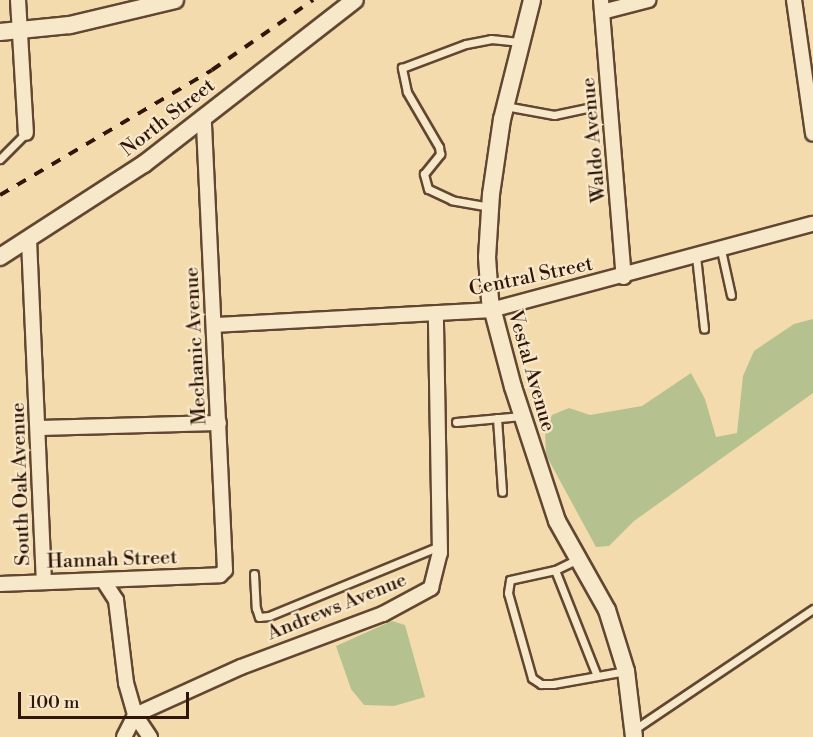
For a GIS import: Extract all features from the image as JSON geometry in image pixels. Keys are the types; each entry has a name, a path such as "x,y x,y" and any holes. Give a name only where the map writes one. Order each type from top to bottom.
{"street":[{"path":"18,0 26,133"},
{"path":"0,32 70,25 175,0"},
{"name":"North Street","path":"0,257 144,164 354,0"},
{"name":"Vestal Avenue","path":"532,0 505,106 490,207 487,256 491,310 522,416 557,521 607,610 626,671 633,734"},
{"path":"601,6 648,0"},
{"path":"794,0 813,134"},
{"name":"Waldo Avenue","path":"601,6 624,277"},
{"name":"Mechanic Avenue","path":"204,117 224,572"},
{"name":"Central Street","path":"214,325 491,310 624,277 813,224"},
{"name":"South Oak Avenue","path":"29,240 44,582"},
{"name":"Andrews Avenue","path":"135,715 242,667 413,599 431,588 437,578 440,546 436,313"},
{"path":"38,428 219,423"},
{"name":"Hannah Street","path":"0,584 224,572"},
{"path":"103,580 116,600 126,683 135,715 150,737"},
{"path":"124,737 135,715"}],"lane":[{"path":"490,207 452,200 428,189 424,174 440,154 439,147 407,92 402,68 466,44 491,39 521,42"},
{"path":"505,106 554,115 591,107"},
{"path":"0,159 26,133"},
{"path":"721,249 731,295"},
{"path":"696,256 704,329"},
{"path":"456,422 522,416"},
{"path":"497,418 502,492"},
{"path":"254,574 256,608 259,617 269,616 440,546"},
{"path":"578,559 555,570 510,580 508,593 532,678 541,684 553,684 626,671"},
{"path":"555,570 597,676"},
{"path":"633,734 813,609"}],"green space":[{"path":"813,319 813,393 634,521 609,546 596,547 546,455 545,430 552,415 569,408 590,415 642,406 691,373 705,399 716,437 737,433 743,376 754,351 794,324"},
{"path":"392,621 405,625 425,697 394,706 364,705 351,689 336,646"}],"railway":[{"path":"0,195 212,70 313,0"}]}
